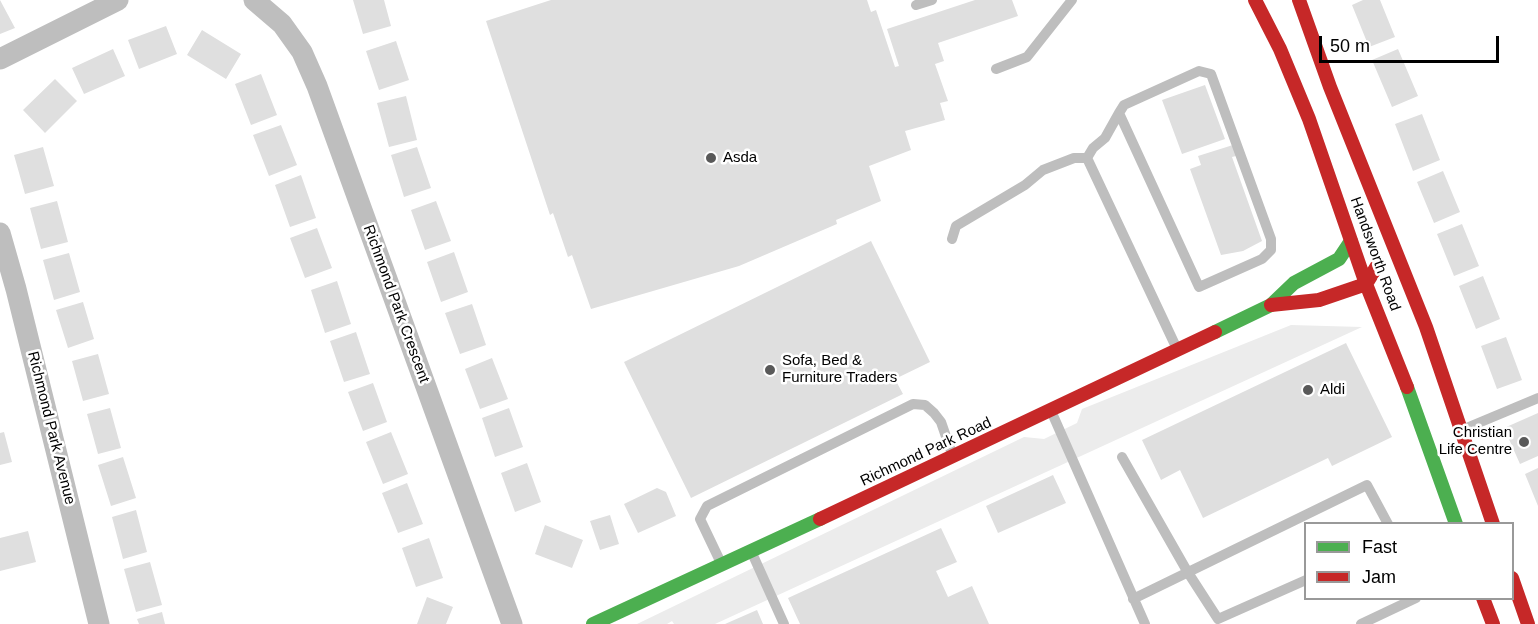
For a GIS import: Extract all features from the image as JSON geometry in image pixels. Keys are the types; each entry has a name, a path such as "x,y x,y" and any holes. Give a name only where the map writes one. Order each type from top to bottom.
{"main road":[{"name":"Handsworth Road","path":"1255,0 1280,49 1309,119 1366,284 1392,345 1455,522"},
{"name":"Handsworth Road","path":"1299,0 1376,206 1426,327 1492,522"},
{"path":"1366,284 1378,263 1376,206"},
{"name":"Richmond Park Road","path":"593,624 751,553 1271,305 1294,283 1339,259 1352,241"},
{"name":"Richmond Park Road","path":"1271,305 1318,300 1366,284"},
{"path":"1514,584 1528,624"},
{"path":"1484,600 1492,624"}],"street":[{"path":"0,59 118,0"},
{"name":"Richmond Park Crescent","path":"254,0 282,24 302,52 317,86 512,624"},
{"name":"Richmond Park Avenue","path":"0,233 16,288 99,624"}],"lane":[{"path":"916,5 932,0"},
{"path":"996,69 1027,57 1072,0"},
{"path":"1087,158 1093,148 1105,138 1119,113 1124,105 1199,71 1211,74 1271,239 1271,250 1262,259 1199,287 1119,113"},
{"path":"952,239 957,226 1025,185 1043,170 1074,158 1087,158"},
{"path":"1087,158 1178,351"},
{"path":"1461,430 1538,398"},
{"path":"722,566 700,519 707,506 913,404 925,405 934,413 954,457"},
{"path":"1052,411 1145,624"},
{"path":"1122,457 1187,571 1218,619 1304,580"},
{"path":"1133,599 1367,485 1387,522"},
{"path":"751,553 784,624"},
{"path":"1361,624 1412,600"}],"shaded area":[{"path":"1291,325 1362,327 715,624 674,624 672,621 667,624 637,624 1024,437 1044,439 1077,423 1082,409"}],"building":[{"path":"0,0 15,28 0,34"},
{"path":"353,0 384,0 391,26 363,34"},
{"name":"Asda","path":"551,0 867,0 871,12 876,10 895,67 899,66 887,29 975,0 1012,0 1018,16 938,43 944,61 935,64 948,101 940,103 945,120 905,131 911,150 869,166 881,201 836,220 837,224 739,266 591,309 572,255 568,257 553,213 550,215 486,21"},
{"path":"1363,0 1380,0 1395,37 1369,47 1352,5"},
{"path":"166,26 177,54 139,69 128,40"},
{"path":"202,30 241,54 226,79 187,55"},
{"path":"396,41 409,80 379,90 366,51"},
{"path":"113,49 125,76 84,94 72,68"},
{"path":"1398,49 1418,96 1392,107 1372,60"},
{"path":"261,74 277,115 251,125 235,84"},
{"path":"55,79 77,101 45,133 23,110"},
{"path":"1205,85 1225,139 1182,154 1162,100"},
{"path":"406,96 417,140 389,147 377,103"},
{"path":"1422,114 1440,160 1413,171 1395,124"},
{"path":"281,125 297,165 269,176 253,135"},
{"path":"1233,145 1236,156 1232,157 1262,241 1243,251 1221,255 1190,169 1201,165 1198,156"},
{"path":"43,147 54,186 25,194 14,155"},
{"path":"417,147 431,188 404,197 391,155"},
{"path":"1443,171 1460,212 1434,223 1417,182"},
{"path":"301,175 316,218 290,227 275,185"},
{"path":"57,201 68,242 41,249 30,208"},
{"path":"436,201 451,241 425,250 411,210"},
{"path":"1462,224 1479,266 1454,276 1437,234"},
{"path":"317,228 332,268 305,278 290,238"},
{"name":"Sofa, Bed & Furniture Traders","path":"871,241 930,362 895,379 903,394 691,498 624,362"},
{"path":"454,252 468,292 441,302 427,262"},
{"path":"69,253 80,292 54,300 43,260"},
{"path":"1483,276 1500,319 1476,329 1459,286"},
{"path":"337,281 351,324 325,333 311,290"},
{"path":"83,302 94,339 68,348 56,310"},
{"path":"472,304 486,345 460,354 445,313"},
{"path":"356,332 370,374 344,382 330,341"},
{"path":"1506,337 1522,380 1497,389 1481,346"},
{"name":"Aldi","path":"1346,343 1392,437 1332,466 1328,458 1203,518 1180,470 1161,480 1142,440"},
{"path":"98,354 109,394 83,401 72,361"},
{"path":"492,358 508,399 480,409 465,369"},
{"path":"373,383 387,422 363,431 348,392"},
{"path":"110,408 121,448 98,454 87,414"},
{"path":"509,408 523,447 495,457 482,418"},
{"name":"Christian Life Centre","path":"1538,413 1538,456 1520,464 1504,428"},
{"path":"4,432 12,462 0,465 0,433"},
{"path":"391,432 408,474 383,484 366,442"},
{"path":"123,457 136,498 111,506 98,465"},
{"path":"527,463 541,502 515,512 501,473"},
{"path":"1538,468 1538,506 1525,474"},
{"path":"1053,475 1066,503 998,533 986,506"},
{"path":"407,483 423,524 398,533 382,493"},
{"path":"657,488 666,492 676,516 638,533 624,504"},
{"path":"136,510 147,552 123,559 112,517"},
{"path":"610,515 619,544 600,550 590,521"},
{"path":"545,525 583,540 572,568 535,554"},
{"path":"941,528 957,562 936,571 948,597 972,586 989,624 800,624 788,598"},
{"path":"28,531 36,562 0,571 0,538"},
{"path":"429,538 443,578 416,587 402,548"},
{"path":"150,562 162,605 136,612 124,569"},
{"path":"427,597 453,607 446,624 417,624"},
{"path":"757,610 763,624 725,624"},
{"path":"162,612 165,624 139,624 137,619"}],"traffic: fast":[{"path":"1215,332 1271,305 1294,283 1339,259 1351,241"},
{"path":"1407,387 1455,522"},
{"path":"593,624 820,519"}],"traffic: jam":[{"path":"1255,0 1280,49 1309,119 1366,284 1407,387"},
{"path":"1299,0 1330,87 1426,327 1492,522"},
{"path":"1271,305 1319,300 1366,284 1377,266"},
{"path":"820,519 1215,332"},
{"path":"1514,584 1528,624"},
{"path":"1484,600 1493,624"}],"place":[{"name":"Asda","path":"711,158"},
{"name":"Sofa, Bed & Furniture Traders","path":"770,370"},
{"name":"Aldi","path":"1308,390"},
{"name":"Christian Life Centre","path":"1524,442"}]}
